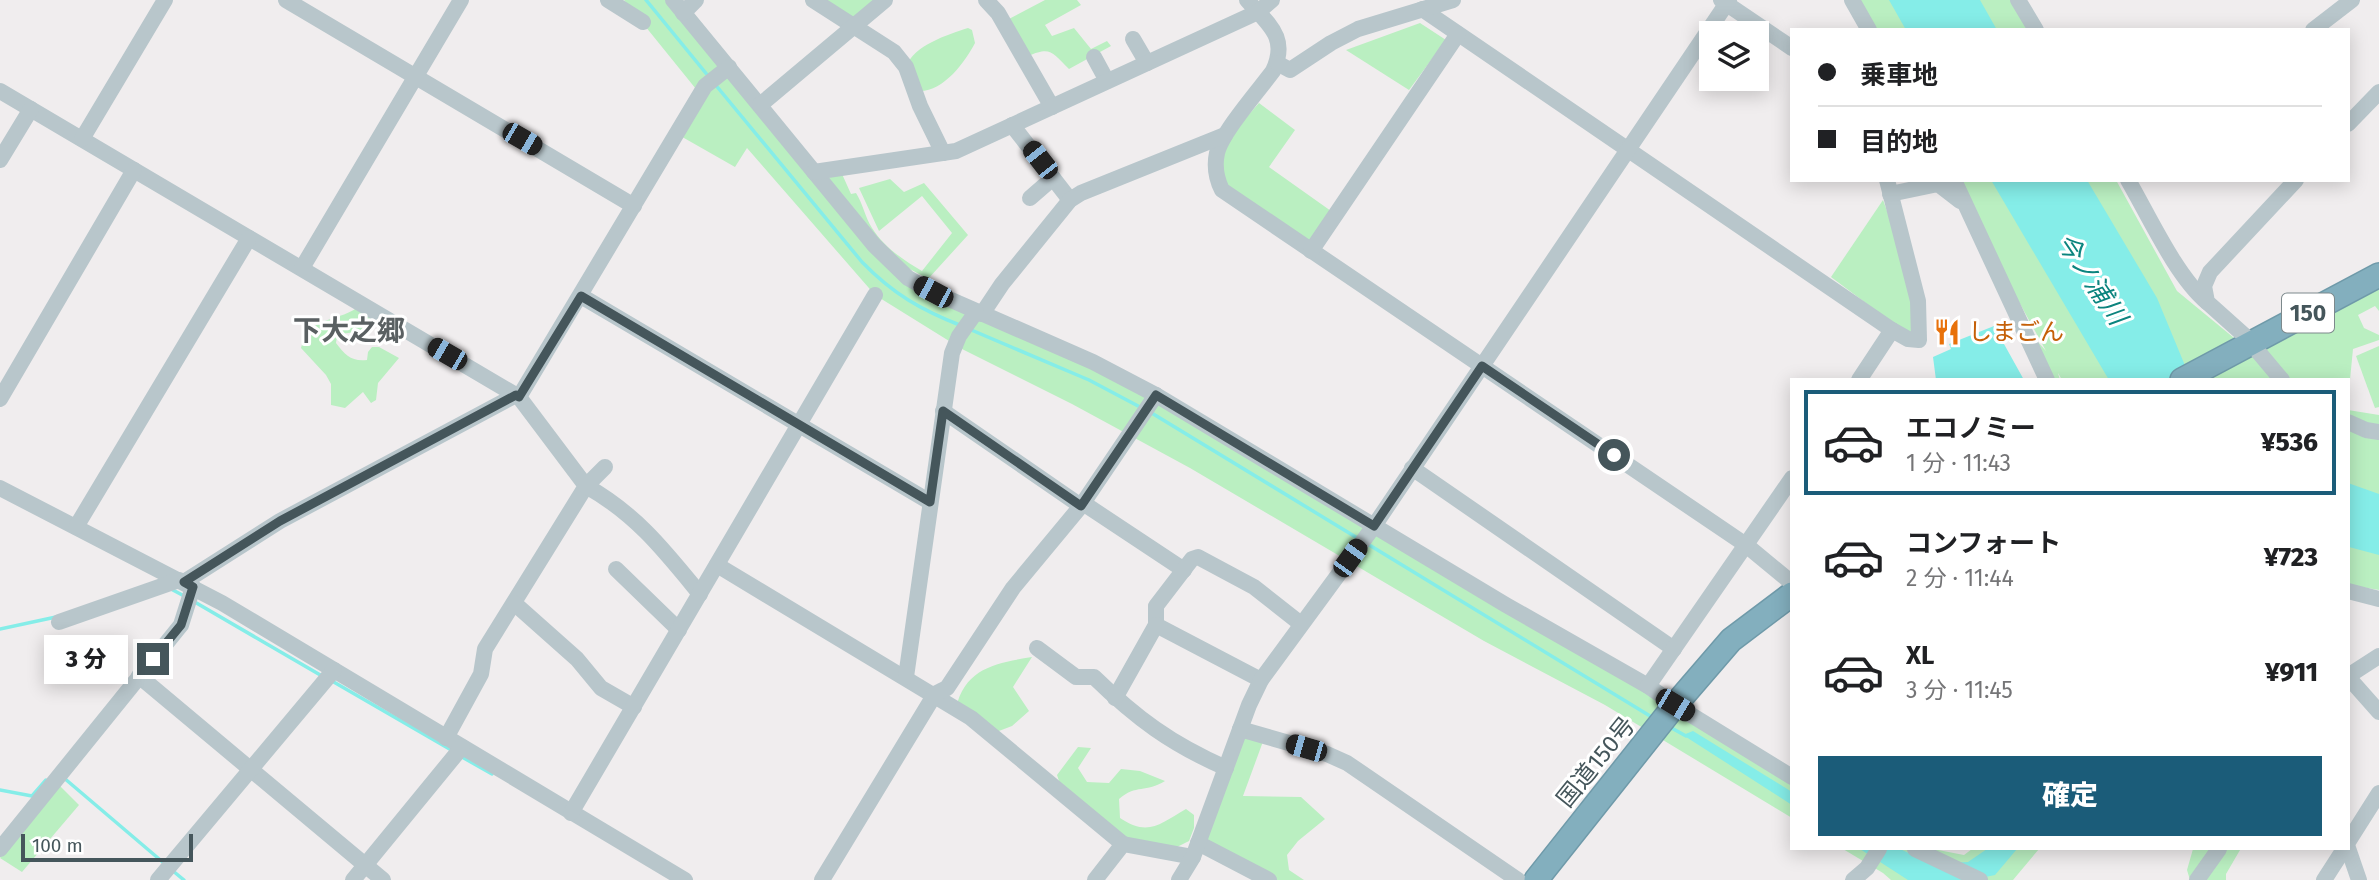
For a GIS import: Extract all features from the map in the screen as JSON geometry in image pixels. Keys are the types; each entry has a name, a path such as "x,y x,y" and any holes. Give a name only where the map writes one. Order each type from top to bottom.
{"highway":[{"name":"150","path":"2186,378 2379,275"},
{"name":"国道150号","path":"1536,880 1675,705 1731,640 1790,596"}],"street":[{"path":"82,139 165,0"},
{"path":"286,0 634,206"},
{"path":"302,268 461,0"},
{"path":"608,0 643,22"},
{"path":"696,0 678,6 726,69 760,105 874,245 908,278 979,313 1093,362 1506,606 1648,686 1790,775"},
{"path":"813,0 894,52 906,67 920,106 943,153"},
{"path":"760,105 884,0"},
{"path":"986,0 998,13 1052,107"},
{"path":"814,172 956,151 1147,63 1253,6 1272,0"},
{"path":"1277,63 1290,70 1358,29 1453,0"},
{"path":"1852,0 1868,28"},
{"path":"2018,0 2035,28"},
{"path":"2317,28 2352,0"},
{"path":"1179,880 1196,850 1240,729 1261,680 1374,526 1628,150 1725,1 1790,47"},
{"path":"1253,6 1275,32 1279,42 1277,63 1217,149 1215,165 1222,190 1746,545 1790,581"},
{"path":"1422,9 1908,339 1919,340 1918,302 1889,187 1938,184 1967,207"},
{"path":"1311,251 1458,34"},
{"path":"1133,39 1147,63"},
{"path":"1094,57 1107,81"},
{"path":"60,622 186,583 280,521 517,396 581,296 705,86 726,69"},
{"path":"0,91 517,396 586,486 604,496 644,527 700,594"},
{"path":"2350,122 2379,92"},
{"path":"0,160 31,109"},
{"path":"1012,125 1070,200"},
{"path":"906,677 952,353 959,336 1070,200 1080,193 1225,135"},
{"path":"1030,198 1068,169"},
{"path":"2,391 134,170"},
{"path":"1955,182 2047,378"},
{"path":"2129,182 2172,258 2197,294 2207,302 2244,347 2280,378"},
{"path":"2207,302 2204,286 2210,272 2294,182"},
{"path":"76,527 249,238"},
{"path":"571,813 876,295"},
{"path":"581,296 930,502"},
{"path":"1860,378 1892,330"},
{"path":"822,880 934,694 947,688 1013,588 1082,505 1154,398"},
{"path":"943,411 1184,570"},
{"path":"2350,423 2379,432"},
{"path":"446,738 481,674 485,649 586,486 605,467"},
{"path":"1412,468 1674,649"},
{"path":"1648,686 1790,481"},
{"path":"0,488 186,583 685,880"},
{"path":"1115,698 1156,625 1156,606 1192,559 1198,557 1254,587 1301,624"},
{"path":"717,565 971,718 1123,844 1196,850 1269,880"},
{"path":"616,569 679,629"},
{"path":"0,849 181,625 186,583"},
{"path":"2350,592 2379,599"},
{"path":"514,603 577,659 601,688 634,707"},
{"path":"1156,625 1261,680"},
{"path":"1037,648 1076,677 1094,677 1127,710 1186,751 1226,768"},
{"path":"2350,676 2379,656"},
{"path":"158,880 334,670"},
{"path":"139,676 383,880"},
{"path":"2350,679 2379,712"},
{"path":"1240,729 1327,754 1348,763 1498,872 1518,880"},
{"path":"353,880 462,747"},
{"path":"2350,839 2377,805"},
{"path":"1095,880 1123,844"},
{"path":"1917,850 1980,880"},
{"path":"2197,880 2217,850"},
{"path":"2324,880 2345,850"},
{"path":"2347,850 2359,880"},
{"path":"1853,880 1867,868 1875,854"}],"green space":[{"path":"624,0 673,0 827,178 842,174 851,194 856,193 870,224 882,241 901,258 922,271 952,233 922,196 879,231 859,188 890,179 904,192 924,183 968,235 928,279 899,263 913,281 1124,383 1790,776 1790,817 1605,705 1484,641 1190,468 1072,404 962,349 875,295 747,148 735,167 677,134 700,94"},
{"path":"817,0 881,0 853,26"},
{"path":"1045,0 1077,0 1081,5 1045,25 1052,36 1074,28 1091,49 1107,41 1111,46 1069,69 1051,52 1042,51 1028,56 1007,20"},
{"path":"1851,0 2016,0 2032,28 1866,28"},
{"path":"1420,23 1446,40 1409,90 1346,50"},
{"path":"968,28 972,30 975,43 960,67 937,86 920,91 906,67 910,59 932,42"},
{"path":"1259,103 1295,130 1269,167 1331,211 1307,248 1222,190 1216,158 1227,139"},
{"path":"1953,182 2117,182 2177,291 2262,361 2259,355 2267,348 2379,289 2379,311 2375,306 2358,315 2364,328 2379,335 2379,340 2353,349 2350,380 2061,378 2058,373 2059,378 2045,378 2021,323 2046,351"},
{"path":"1883,200 1914,285 1914,339 1831,277"},
{"path":"362,304 372,310 372,329 341,334 337,336 336,343 346,354 357,360 367,360 372,347 379,347 399,358 378,383 376,400 371,403 363,392 345,408 331,405 331,384 301,348 311,329"},
{"path":"2379,346 2379,407 2375,408 2356,356"},
{"path":"2350,410 2379,415 2379,590 2350,585"},
{"path":"1032,657 1013,687 1029,711 1012,726 991,734 956,708 960,695 975,676 995,665"},
{"path":"1240,729 1265,736 1243,796 1301,797 1325,819 1298,841 1287,855 1289,870 1304,880 1269,880 1200,838"},
{"path":"1078,747 1091,748 1078,768 1087,782 1109,783 1121,769 1140,771 1165,781 1125,794 1119,799 1120,818 1138,827 1154,826 1186,809 1194,815 1194,828 1189,841 1165,853 1123,844 1063,793 1057,775"},
{"path":"55,781 79,805 22,872 0,858"},
{"path":"1845,850 1938,850 1964,855 1971,850 2038,850 2013,880 1891,880"},
{"path":"2193,850 2240,850 2226,874 2226,880 2190,880 2187,870"}],"water":[{"path":"1889,0 1980,0 1996,28 1905,28"},
{"name":"今ノ浦川","path":"1992,182 2088,182 2157,298 2190,378 2108,378"},
{"path":"1994,326 2023,378 1936,378 1933,357 1951,349 1949,344"},
{"path":"2350,484 2379,494 2379,555 2350,547"},
{"path":"1693,731 1790,791 1790,804 1683,735"},
{"path":"1862,850 1902,850 1932,864 1968,862 1986,850 2016,850 1995,875 1971,880 1908,880"}],"waterway":[{"path":"646,0 709,77"},
{"path":"714,83 862,262 908,300 962,326"},
{"path":"969,329 1089,380 1140,407"},
{"path":"1150,412 1359,539"},
{"path":"1366,543 1655,719"},
{"path":"171,589 186,597"},
{"path":"193,601 322,676"},
{"path":"0,629 56,617"},
{"path":"332,681 453,751"},
{"path":"1668,726 1686,736"},
{"path":"462,757 492,774"},
{"path":"64,778 165,864"},
{"path":"0,790 32,796 46,780"},
{"path":"173,871 184,880"}],"place":[{"name":"しまごん","path":"1947,332"}],"district":[{"name":"下大之郷","path":"349,330"}],"route":[{"path":"153,659 181,625 193,587 184,582 280,521 516,395 519,397 581,296 930,502 943,411 1081,506 1156,395 1374,526 1482,366 1614,455"}]}
